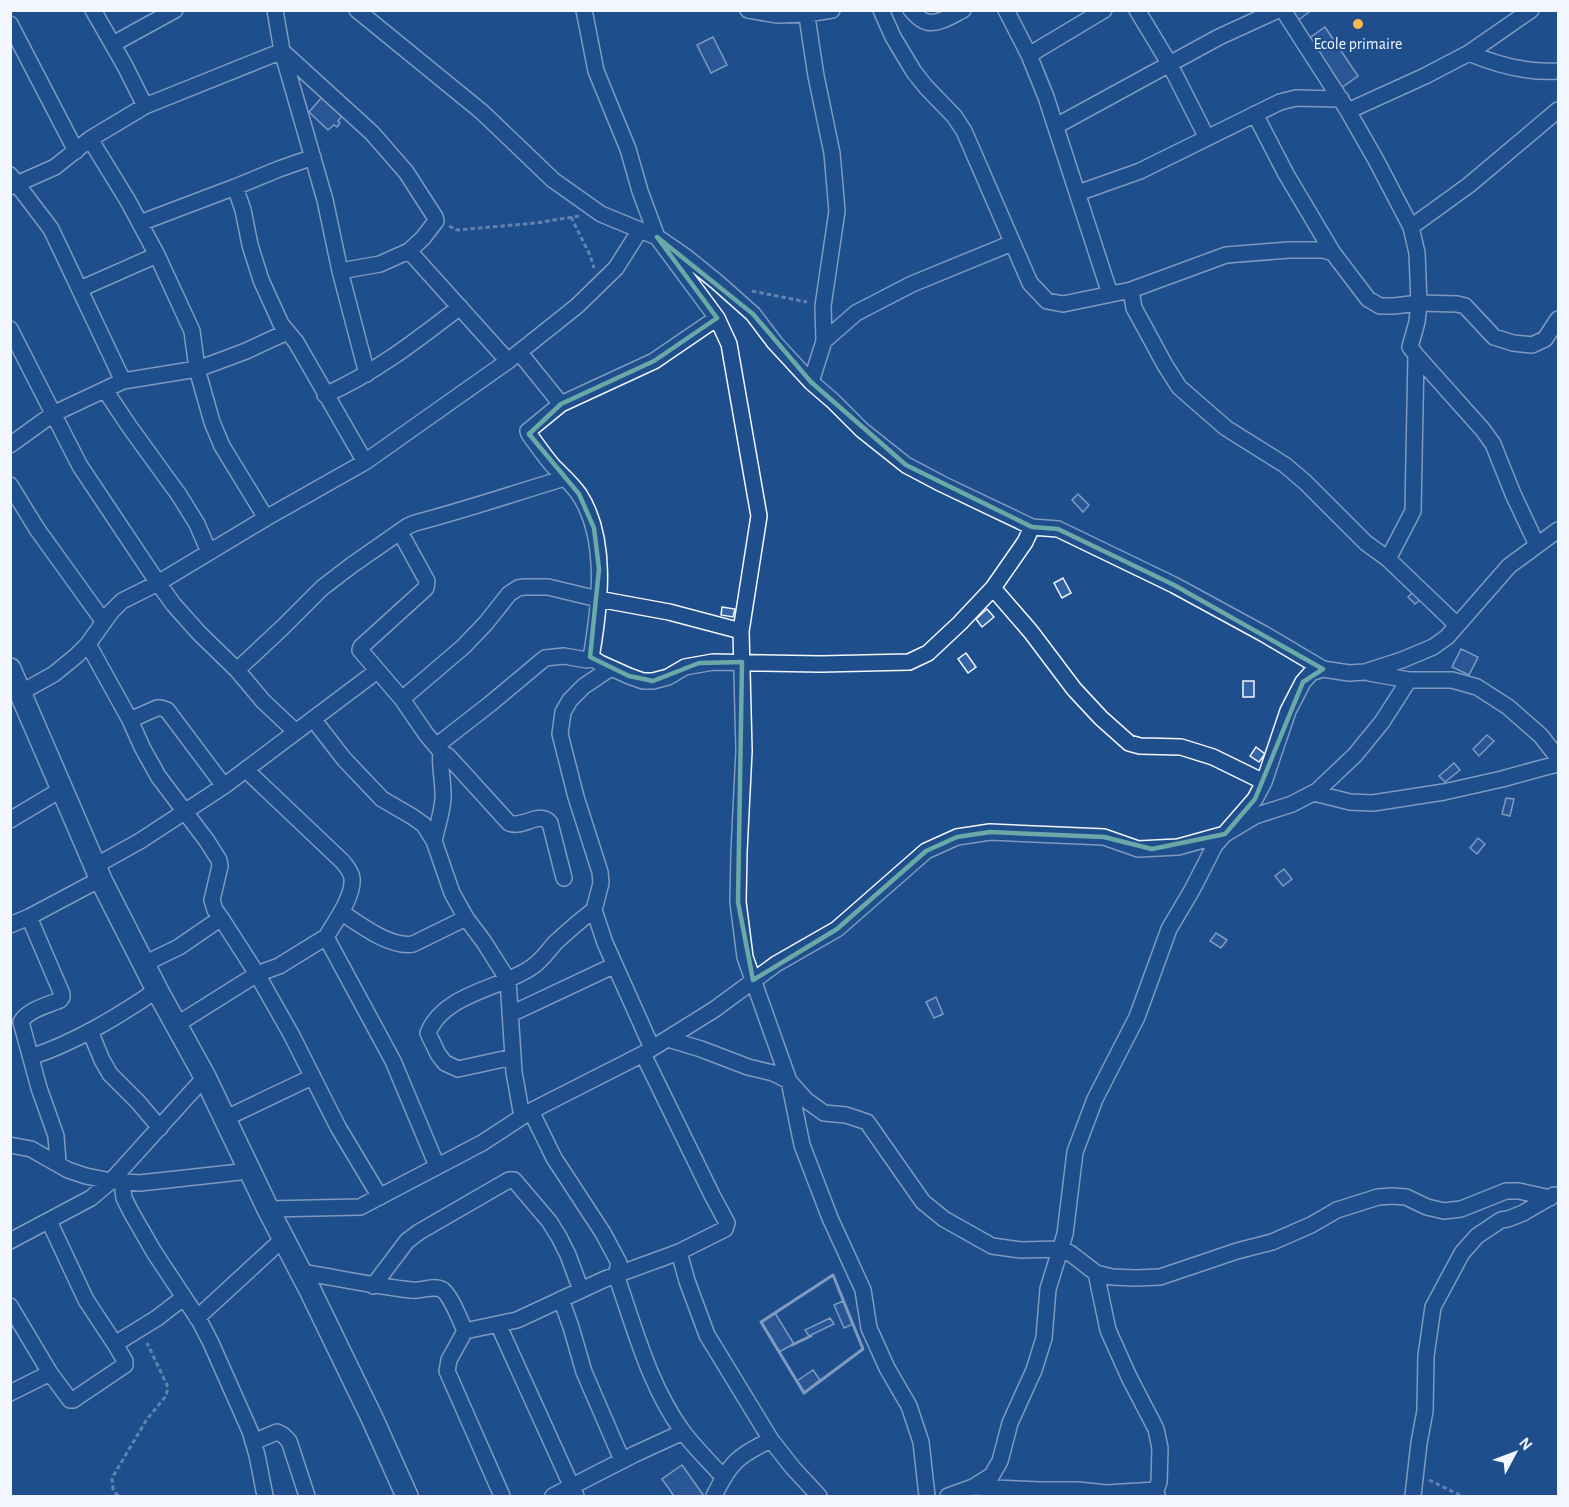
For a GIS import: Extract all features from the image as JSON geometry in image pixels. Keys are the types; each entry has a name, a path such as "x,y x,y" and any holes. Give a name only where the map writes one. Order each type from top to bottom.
{"street":[{"path":"93,10 145,106"},
{"path":"113,44 175,10"},
{"path":"275,10 282,51 325,200 340,271 367,374"},
{"path":"357,10 482,112 553,180 601,214 657,237 717,282 753,314 775,343 811,382 862,430 906,465 1032,527 1058,529 1075,536 1174,585 1323,669 1349,674 1365,672 1433,647 1446,637 1509,566 1558,530"},
{"path":"584,10 596,71 628,149 639,190 657,237 717,318 729,344 759,516 741,631 744,751 738,902 745,957 789,1081 802,1145 830,1218 863,1290 868,1328 909,1406 921,1442 927,1497"},
{"path":"748,10 777,15 832,10"},
{"path":"881,10 893,37 914,72 954,116 964,131 1030,283 1047,301 1063,304 1131,290 1226,255 1290,250 1323,250 1333,253"},
{"path":"911,10 921,20 928,23 937,22 963,10"},
{"path":"1006,10 1047,97 1110,294"},
{"path":"1029,55 1104,10"},
{"path":"1137,10 1169,63 1207,138"},
{"path":"1056,126 1218,37 1278,10"},
{"path":"1283,10 1344,105 1411,227 1417,253 1419,303 1417,322 1410,347 1493,444 1537,545"},
{"path":"1078,194 1140,171 1280,102 1296,98 1344,105 1425,76 1469,53 1531,10"},
{"path":"806,12 832,153 837,211 823,306 824,341 811,382"},
{"path":"10,24 76,151"},
{"path":"123,381 51,229 13,182 55,166 90,139 145,106 282,51"},
{"path":"282,51 372,133 406,172 436,219 423,238 409,251 380,264 340,271"},
{"path":"1469,53 1493,63 1521,69 1558,71"},
{"path":"1411,227 1469,184 1558,110"},
{"path":"1255,114 1286,174 1333,253 1368,299 1380,306 1419,303 1465,306 1494,337 1513,343 1532,345 1545,339 1558,319"},
{"path":"90,139 129,201 157,255 192,331 197,369 212,422 222,446 266,518"},
{"path":"140,223 313,157"},
{"path":"235,187 261,280 281,324 296,342 365,462"},
{"path":"407,1497 372,1418 249,1171 205,1077 157,990 98,874 14,680 54,674 88,644 111,612 122,601 158,583 365,462 514,356 577,306 616,268 640,230"},
{"path":"824,341 856,313 873,303 912,284 1012,243"},
{"path":"409,251 460,307 514,356 561,404"},
{"path":"80,289 157,255"},
{"path":"1131,290 1134,308 1179,387 1226,428 1285,465 1305,482 1366,543 1388,559 1457,625"},
{"path":"325,395 387,361 460,307"},
{"path":"439,749 545,658 564,656 587,660 590,657 598,619 599,569 594,528 579,494 552,465 528,431 561,404 654,361 717,318"},
{"path":"10,329 80,466 158,583 199,633 237,670 263,701 296,732"},
{"path":"10,446 53,414 123,381 197,369 236,355 286,332"},
{"path":"1388,559 1413,511 1416,355"},
{"path":"105,390 179,495 209,552"},
{"path":"237,670 276,635 322,588 415,523 466,510 522,490 565,478"},
{"path":"10,485 38,529 104,622"},
{"path":"590,657 644,681 668,677 685,667 699,663 909,662 927,653 993,588 1032,527"},
{"path":"400,532 428,583 426,588 360,649 361,652 402,699 426,734 509,823 514,825 542,817 547,819 564,878"},
{"path":"402,699 463,647 509,594 518,588 548,587 669,612 741,631"},
{"path":"993,588 1031,632 1074,689 1129,743 1140,746 1181,747 1213,757 1264,782"},
{"path":"88,644 158,776 219,860 220,866 212,900 215,910 257,974 291,1034 338,1127 380,1197"},
{"path":"502,1497 447,1371 449,1360 465,1331 517,1320 616,1275 679,1252 725,1229 727,1223 647,1051 594,910 601,883 600,872 576,797 560,734 563,712 570,700 584,686 611,668"},
{"path":"948,1497 973,1487 992,1475 1000,1461 1010,1423 1034,1370 1044,1338 1048,1289 1065,1234 1075,1152 1095,1099 1137,1017 1168,929 1192,890 1215,845 1255,799 1264,782 1288,711 1302,682 1311,673 1323,669"},
{"path":"10,925 91,884 98,874 140,841 224,786 377,671"},
{"path":"1365,672 1409,680 1452,680 1476,687 1508,707 1541,736 1558,758"},
{"path":"268,1209 360,1207 482,1143 526,1114 647,1051 715,1009 776,964 837,929 926,851 957,837 990,832 1104,837 1138,849 1178,847 1225,834 1255,816 1292,804 1314,793 1362,747 1382,722 1409,680"},
{"path":"130,720 157,708 167,710 224,786"},
{"path":"313,719 367,784 382,799 419,820 434,841 452,893 508,980 514,1072 526,1114 603,1233 619,1263 616,1275 645,1360 662,1399 683,1432 723,1477"},
{"path":"434,841 443,799 439,749"},
{"path":"1314,793 1350,802 1373,803 1456,789 1558,764"},
{"path":"176,1025 257,974 279,966 326,937 346,903 350,890 352,879 342,861 246,770"},
{"path":"10,820 62,789"},
{"path":"513,1057 458,1069 445,1064 428,1033 434,1021 450,1006 508,980 536,964 571,927 594,910"},
{"path":"341,912 366,929 399,944 408,945 466,918"},
{"path":"28,917 62,994 60,1000 28,1014 21,1022 39,1088 56,1136 58,1163"},
{"path":"144,964 179,947 221,918"},
{"path":"326,937 393,1061 437,1166"},
{"path":"511,1014 615,965"},
{"path":"31,1057 73,1041 157,990"},
{"path":"90,1031 110,1074 160,1128"},
{"path":"668,1039 748,1067 773,1073 789,1081 806,1100 824,1113 846,1115 867,1122 922,1202 944,1219 992,1246 1021,1250 1060,1249 1070,1253 1096,1273 1112,1277 1160,1276 1272,1242 1311,1225 1337,1210 1378,1197 1406,1197 1444,1212 1461,1209 1506,1191 1554,1195"},
{"path":"10,1241 91,1198 116,1182 205,1077"},
{"path":"224,1119 312,1077"},
{"path":"10,1145 31,1149 68,1170 116,1182 140,1183 249,1171"},
{"path":"10,1158 31,1149"},
{"path":"373,1286 407,1241 509,1180 514,1180 549,1221 559,1237 581,1290"},
{"path":"116,1182 154,1252 197,1318 214,1349 250,1431 265,1497"},
{"path":"1413,1497 1425,1411 1426,1356 1433,1307 1462,1253 1477,1236 1501,1220 1523,1213 1554,1195"},
{"path":"10,1306 50,1373 70,1400 125,1365 115,1344 86,1300 49,1221"},
{"path":"197,1318 284,1238"},
{"path":"679,1252 706,1335 771,1440 819,1497"},
{"path":"301,1272 373,1286 416,1291 432,1287 440,1288 447,1295 465,1331"},
{"path":"973,1487 1156,1493 1161,1448 1156,1429 1108,1330 1096,1273"},
{"path":"115,1344 183,1298"},
{"path":"561,1299 584,1372 622,1460"},
{"path":"498,1324 574,1492"},
{"path":"10,1393 50,1373"},
{"path":"253,1442 277,1432 289,1441 307,1497"},
{"path":"553,1497 574,1492 622,1460 683,1432"},
{"path":"714,1496 733,1463 749,1450 771,1440"}],"path":[{"path":"567,208 590,255 599,284"},
{"path":"436,219 456,230 536,223 601,214"},
{"path":"748,290 823,306"},
{"path":"118,1497 113,1489 112,1478 147,1419 166,1396 168,1387 146,1342 144,1331 146,1324"},
{"path":"1416,1475 1462,1497"}],"highlighted area":[{"path":"657,237 753,314 811,382 906,465 1032,527 1058,529 1174,585 1323,669 1303,682 1255,799 1225,834 1152,849 1104,837 990,832 957,837 926,851 837,929 753,980 738,902 742,662 699,663 653,681 629,676 590,657 599,569 594,528 579,494 529,434 561,404 654,361 717,318"}],"building":[{"path":"1290,10 1312,10 1297,21"},
{"path":"1325,27 1358,76 1341,88 1308,39"},
{"path":"713,37 727,65 711,73 697,45"},
{"path":"322,97 342,116 337,127 334,125 328,130 309,112"},
{"path":"1078,494 1089,505 1083,512 1072,500"},
{"path":"1063,578 1071,593 1062,598 1054,583"},
{"path":"1414,591 1421,599 1415,604 1408,597"},
{"path":"722,607 735,609 733,617 721,615"},
{"path":"987,609 994,617 982,627 976,619"},
{"path":"1461,649 1478,657 1469,675 1452,667"},
{"path":"966,653 976,667 968,673 958,659"},
{"path":"1243,681 1254,681 1254,697 1243,697"},
{"path":"1487,735 1494,741 1479,756 1473,749"},
{"path":"1256,747 1265,754 1259,762 1250,756"},
{"path":"1454,763 1460,770 1445,782 1439,776"},
{"path":"1506,798 1514,799 1510,816 1502,814"},
{"path":"1478,838 1485,844 1477,854 1470,848"},
{"path":"1284,869 1292,879 1283,886 1275,876"},
{"path":"1216,933 1227,940 1221,948 1210,941"},
{"path":"936,997 943,1014 934,1018 926,1002"},
{"path":"843,1301 853,1324 844,1328 834,1305"},
{"path":"775,1313 794,1344 779,1352 761,1322"},
{"path":"830,1318 834,1324 809,1336 805,1330"},
{"path":"813,1370 820,1380 804,1393 797,1381"},
{"path":"682,1465 704,1496 674,1496 662,1479"}],"wall":[{"path":"833,1275 863,1349 804,1393 761,1322 833,1275"},
{"path":"792,1345 811,1336"}],"place":[{"name":"Ecole primaire","path":"1358,24"}]}
